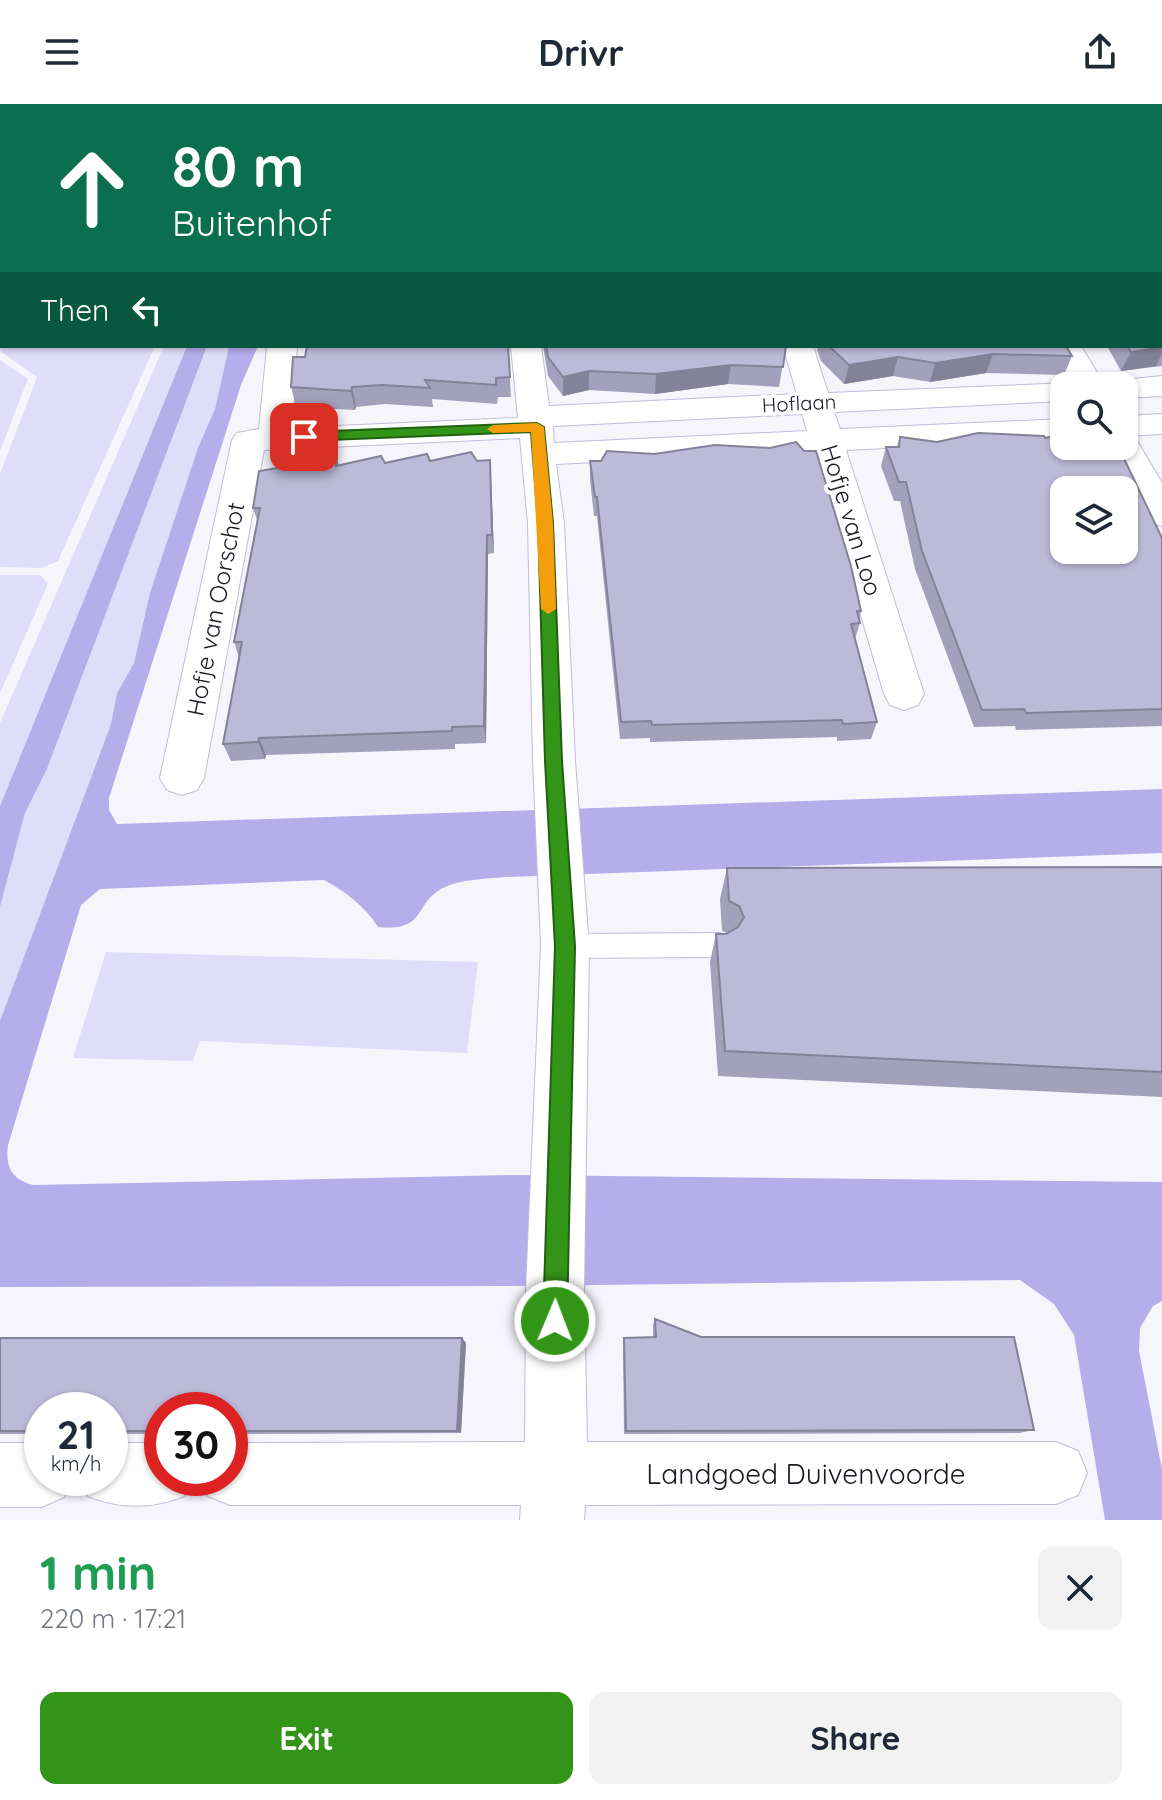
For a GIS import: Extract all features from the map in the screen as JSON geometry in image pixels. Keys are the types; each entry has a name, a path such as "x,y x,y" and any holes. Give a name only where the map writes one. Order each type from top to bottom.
{"street":[{"name":"Hofje van Oorschot","path":"182,778 282,348"},
{"path":"526,348 538,433 565,946 555,1290 554,1496"},
{"name":"Hofje van Loo","path":"799,348 904,694"},
{"path":"1067,348 1081,372"},
{"path":"1138,387 1162,386"},
{"name":"Hoflaan","path":"538,433 814,402 1050,392"},
{"path":"1138,425 1162,424"},
{"name":"Hoflaan","path":"262,439 538,433 828,440 1050,430"},
{"path":"1132,460 1162,514"},
{"name":"Landgoed Duivenvoorde","path":"248,1475 554,1496 1056,1473"},
{"path":"0,1475 24,1475"}],"lane":[{"path":"565,946 720,945"}],"shaded area":[{"path":"0,348 154,348 58,561 42,568 0,567 0,474 37,377"},
{"path":"163,348 186,348 0,806 0,723"},
{"path":"186,348 206,348 47,769 25,813 0,907 0,806"},
{"path":"206,348 229,348 215,409 150,593 134,663 117,693 111,724 0,1021 0,907 25,813 47,769"},
{"path":"229,348 257,348 241,385 109,798 109,810 117,824 1162,789 1162,853 482,879 443,888 427,901 413,921 394,927 378,927 354,900 324,880 100,889 81,905 8,1145 9,1166 15,1176 34,1185 516,1175 1162,1182 1162,1301 1153,1306 1140,1328 1139,1351 1162,1469 1162,1520 1105,1520 1074,1335 1054,1304 1020,1280 512,1286 0,1287 0,1021 111,724 117,693 134,663 150,593 198,448 215,409"},
{"path":"0,360 28,379 0,451"},
{"path":"0,575 40,575 48,584 0,693"},
{"path":"106,952 478,962 467,1053 200,1041 193,1061 73,1058"}],"building":[{"path":"307,348 508,348 510,377 496,378 496,385 425,380 430,388 382,385 352,387 351,391 291,387 293,357 305,357"},
{"path":"546,348 786,348 783,367 731,365 656,374 589,371 563,377 548,357"},
{"path":"831,348 1067,348 1072,356 993,354 935,363 898,357 849,365"},
{"path":"1128,348 1156,348 1131,352"},
{"path":"978,433 1044,436 1050,437 1050,460 1125,460 1132,476 1050,476 1050,564 1138,564 1138,488 1162,538 1162,709 1026,713 1024,709 982,710 922,551 906,482 899,482 886,447 899,447 900,437 937,442"},
{"path":"796,442 804,451 816,451 851,566 861,611 857,611 860,623 851,624 877,722 843,724 842,720 652,725 651,721 621,722 597,497 590,461 601,461 607,451 654,454 715,445 770,448"},
{"path":"471,452 477,461 490,460 492,535 487,535 484,726 452,727 452,731 259,738 258,742 223,744 242,642 234,642 260,508 253,508 259,471 337,458 336,466 381,456 385,463 427,454 430,461"},
{"path":"1162,867 1162,1072 725,1051 716,934 726,934 738,927 744,917 739,906 729,901 727,868"},
{"path":"655,1319 701,1337 1014,1337 1034,1430 626,1431 624,1338 656,1337"},
{"path":"0,1338 462,1338 457,1431 248,1431 248,1392 144,1392 144,1431 128,1431 128,1392 24,1392 24,1431 0,1431"}],"slow traffic":[{"path":"493,429 537,427 546,523 548,609"}],"route":[{"path":"304,437 537,427 546,523 554,761 565,946 555,1321"}]}
